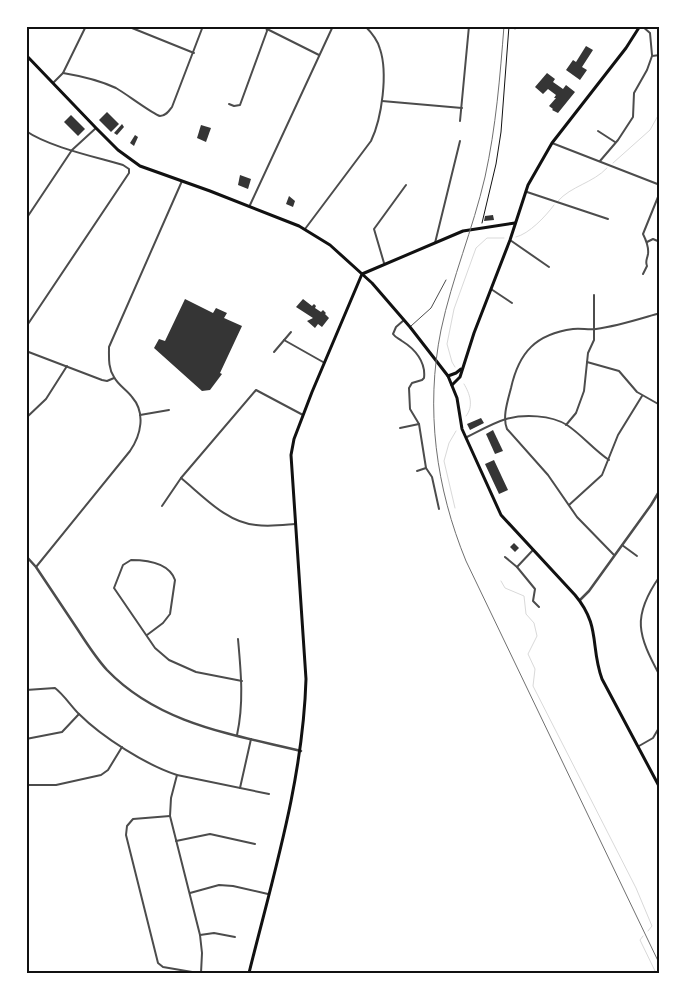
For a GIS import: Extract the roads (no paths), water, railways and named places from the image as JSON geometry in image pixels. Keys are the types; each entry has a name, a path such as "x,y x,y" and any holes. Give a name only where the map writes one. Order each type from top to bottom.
{"main road":[{"path":"452,385 460,377 526,192 552,143 641,26"},
{"path":"26,55 118,150 140,166 249,206 305,229 330,245 388,300 448,376 457,398 460,423 501,515 580,600 590,616 597,662 602,678 660,788"},
{"path":"249,973 295,787 305,712 306,679 295,524 292,450 303,416 362,274 467,230 482,226 516,223"},
{"path":"448,376 462,368"}],"street":[{"path":"53,83 63,73 86,26"},
{"path":"128,26 194,53"},
{"path":"63,73 80,76 114,87 160,116 168,113 172,107 203,26"},
{"path":"249,206 333,26"},
{"path":"305,229 371,141 376,130 382,101 382,58 380,46 365,26"},
{"path":"460,121 469,26"},
{"path":"600,162 616,143 633,117 634,93 647,70 652,56 650,33 641,26"},
{"path":"266,27 319,55"},
{"path":"229,104 240,106 267,31 266,27"},
{"path":"652,56 660,55"},
{"path":"382,101 462,108"},
{"path":"26,219 72,150 96,128"},
{"path":"26,131 35,137 123,165 129,169 129,173 26,327"},
{"path":"598,131 616,143"},
{"path":"435,243 460,141"},
{"path":"552,143 660,185"},
{"path":"36,567 130,451 138,436 140,415 132,397 114,378 109,361 109,347 182,181"},
{"path":"384,264 374,233 374,226 406,185"},
{"path":"526,192 608,219"},
{"path":"643,274 647,266 648,254 647,242 643,234 660,192"},
{"path":"647,242 653,239 660,242"},
{"path":"510,240 549,267"},
{"path":"491,289 512,303"},
{"path":"566,425 580,407 584,391 588,353 594,340 594,296"},
{"path":"614,556 577,517 548,475 510,434 504,422 514,374 521,359 540,339 552,333 620,325 660,313"},
{"path":"404,320 396,327 393,334 410,346 423,363 424,378 412,383 409,388 410,409 419,424 426,468 432,477 439,509"},
{"path":"274,352 291,332"},
{"path":"284,340 324,362"},
{"path":"26,351 107,381 114,378"},
{"path":"587,362 619,372 642,396 660,405"},
{"path":"26,418 46,399 67,366"},
{"path":"162,506 181,478 256,390 303,416"},
{"path":"568,505 598,479 609,460 618,435 642,396"},
{"path":"140,415 168,410"},
{"path":"466,437 505,419 519,417 553,420 566,425 594,450 609,460"},
{"path":"400,428 419,424"},
{"path":"417,471 426,468"},
{"path":"181,478 226,514 237,520 258,526 295,524"},
{"path":"580,600 589,591 660,490"},
{"path":"622,545 637,556"},
{"path":"517,567 533,550"},
{"path":"26,556 36,567 97,658 127,688 171,715 195,724 301,751"},
{"path":"505,557 517,567 535,589 533,601 540,607"},
{"path":"147,635 163,623 170,614 175,580 166,567 131,560 123,565 114,588 155,648 182,667 242,682"},
{"path":"660,576 646,598 641,614 640,628 646,651 660,676"},
{"path":"237,735 242,713 242,682 238,639"},
{"path":"26,690 55,688 79,714 103,734 158,767 177,774 269,794"},
{"path":"26,739 62,732 79,714"},
{"path":"639,747 653,738 660,726"},
{"path":"240,788 251,738"},
{"path":"26,785 56,785 101,775 108,770 122,747"},
{"path":"170,816 138,818 129,823 126,830 157,961 163,967 180,972 200,973 202,953 200,935 170,816 171,798 177,774"},
{"path":"176,841 210,834 255,844"},
{"path":"189,893 220,886 233,886 268,894"},
{"path":"200,935 214,933 235,937"}],"lane":[{"path":"410,327 431,308 446,280"}],"waterway":[{"path":"613,163 650,130 660,112"},
{"path":"558,201 607,168"},
{"path":"516,237 532,228 554,205"},
{"path":"455,367 447,344 454,309 476,248 487,238 504,238"},
{"path":"464,384 470,400 470,408 466,416"},
{"path":"455,508 444,461 449,443 456,431"},
{"path":"501,581 505,588 524,596 526,614 534,623 537,636 528,654 535,669 533,686 636,888 652,926 648,931"},
{"path":"643,936 640,940 656,973"}],"railway":[{"path":"504,26 497,102 489,158 475,216 451,291 436,360 434,389 436,448 447,505 466,561 660,965"}]}
